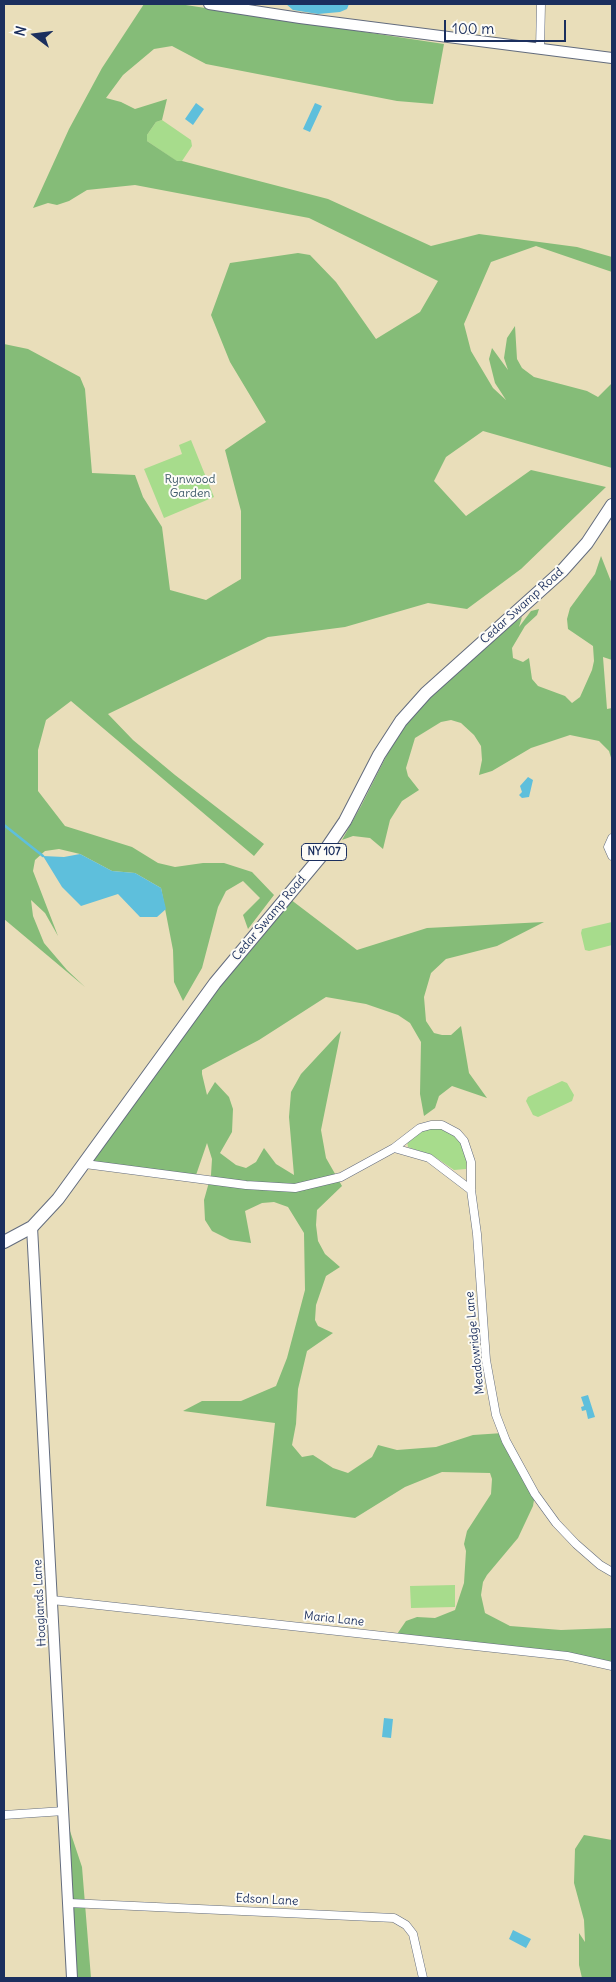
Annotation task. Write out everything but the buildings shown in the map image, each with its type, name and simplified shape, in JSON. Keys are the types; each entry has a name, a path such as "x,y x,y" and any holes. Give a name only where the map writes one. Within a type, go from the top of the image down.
{"main road":[{"name":"Cedar Swamp Road","path":"4,1242 32,1227 58,1199 215,983 322,854 345,821 379,755 401,721 426,694 562,572 587,543 612,505"}],"street":[{"path":"209,4 300,18 612,58"},
{"path":"540,49 541,4"},
{"path":"612,838 608,847 612,856"},
{"name":"Meadowridge Lane","path":"85,1164 246,1185 295,1188 341,1177 394,1148 420,1128 431,1125 442,1126 452,1130 464,1141 468,1150 477,1234 488,1380 503,1433 535,1494 556,1523 600,1565 612,1572"},
{"path":"394,1148 429,1158 471,1190"},
{"name":"Hoaglands Lane","path":"32,1227 72,1978"},
{"name":"Maria Lane","path":"52,1600 567,1656 612,1666"},
{"path":"4,1815 64,1811"},
{"name":"Edson Lane","path":"68,1903 394,1918 406,1925 413,1934 423,1978"}],"green space":[{"path":"144,4 179,4 444,44 433,104 397,101 206,64 172,46 154,49 123,75 106,98 121,102 135,109 167,99 162,120 156,122 147,135 147,141 177,161 328,199 431,246 479,234 577,247 612,257 612,272 536,246 491,262 464,324 471,351 493,388 506,400 495,383 489,359 492,348 508,370 504,358 507,338 515,326 517,359 522,368 534,377 587,391 598,397 612,383 612,468 483,431 446,457 434,481 466,516 531,470 606,487 521,569 467,609 428,603 345,627 268,637 108,714 133,740 175,775 264,844 254,856 71,701 46,720 38,750 38,791 65,826 132,847 158,863 175,867 203,863 224,863 252,872 274,895 248,929 243,915 260,898 243,881 226,891 218,907 202,968 183,1001 174,982 173,950 161,888 135,873 112,871 80,854 59,849 45,851 35,860 33,871 58,936 45,913 31,900 33,916 44,943 67,970 85,987 4,919 4,344 28,349 80,377 85,389 92,473 135,475 143,497 162,527 170,590 206,600 241,579 241,511 225,450 266,422 230,362 211,315 230,263 298,253 310,255 336,282 376,339 420,312 438,281 309,218 135,185 87,190 69,201 57,205 48,203 33,208 69,129 102,68"},
{"path":"162,120 191,140 192,146 182,161 178,162 147,141 147,135 156,122"},
{"name":"Rynwood Garden","path":"191,440 214,497 164,518 144,469 182,454 179,445"},
{"path":"601,556 612,584 612,660 603,657 607,709 612,708 612,761 609,751 599,741 570,735 531,748 492,771 479,775 482,760 481,746 474,735 461,723 451,720 441,722 415,738 406,768 408,776 419,790 402,801 390,820 383,849 370,838 353,836 342,840 399,731 425,700 499,633 522,617 519,627 531,611 539,609 537,615 525,626 512,648 513,658 523,662 529,658 532,679 538,686 565,696 572,703 580,697 592,670 594,661 593,646 568,629 567,619 570,608 595,574"},
{"path":"286,896 357,950 427,928 544,922 497,946 446,959 431,973 424,997 426,1021 434,1033 442,1035 451,1035 461,1026 469,1073 487,1098 452,1086 439,1096 435,1108 424,1116 420,1094 421,1042 410,1023 398,1015 366,1004 326,997 259,1040 202,1070 202,1074 207,1095 215,1082 229,1097 233,1109 232,1132 220,1153 236,1165 246,1168 256,1162 264,1148 276,1164 294,1175 289,1117 291,1092 301,1074 341,1031 321,1130 326,1158 342,1186 317,1210 316,1225 318,1241 325,1254 340,1267 326,1276 316,1305 315,1320 318,1326 333,1333 307,1351 298,1389 296,1424 292,1445 302,1457 313,1455 333,1468 348,1473 372,1457 378,1445 397,1450 436,1447 473,1435 503,1433 535,1494 533,1506 518,1538 483,1582 481,1595 485,1613 510,1626 561,1630 612,1628 612,1665 395,1637 406,1621 417,1617 435,1618 455,1610 464,1583 466,1551 464,1544 467,1531 491,1494 492,1479 490,1473 442,1472 405,1487 355,1518 266,1506 275,1423 183,1411 202,1401 241,1401 276,1386 287,1358 305,1290 304,1233 288,1207 274,1202 262,1203 245,1211 251,1243 230,1240 212,1231 205,1220 204,1200 211,1175 212,1159 207,1143 195,1178 85,1164"},
{"path":"612,922 612,945 589,951 585,950 581,933 582,929"},
{"path":"562,1081 567,1083 574,1095 572,1101 538,1117 533,1115 526,1101 528,1097"},
{"path":"433,1127 442,1128 459,1138 467,1157 466,1169 454,1170 435,1157 408,1147 407,1141 413,1134"},
{"path":"455,1585 455,1607 411,1608 410,1586"},
{"path":"64,1813 82,1867 91,1978 73,1978"},
{"path":"584,1835 612,1840 612,1978 582,1978 579,1965 579,1933 585,1942 584,1920 574,1883 575,1849"}],"water":[{"path":"286,4 349,4 347,9 340,12 318,14 293,10"},
{"path":"196,103 204,109 193,125 185,119"},
{"path":"315,103 322,106 310,132 303,129"},
{"path":"528,777 533,780 529,797 522,798 519,795 522,792 520,786"},
{"path":"80,854 112,871 135,873 161,888 166,909 157,917 140,917 118,894 81,906 62,887 43,856 64,857"},
{"path":"588,1395 595,1417 588,1419 586,1410 582,1411 581,1407 584,1406 581,1397"},
{"path":"384,1718 393,1719 391,1738 382,1737"},
{"path":"513,1930 531,1939 526,1948 509,1939"}],"waterway":[{"path":"4,825 43,856"}]}
